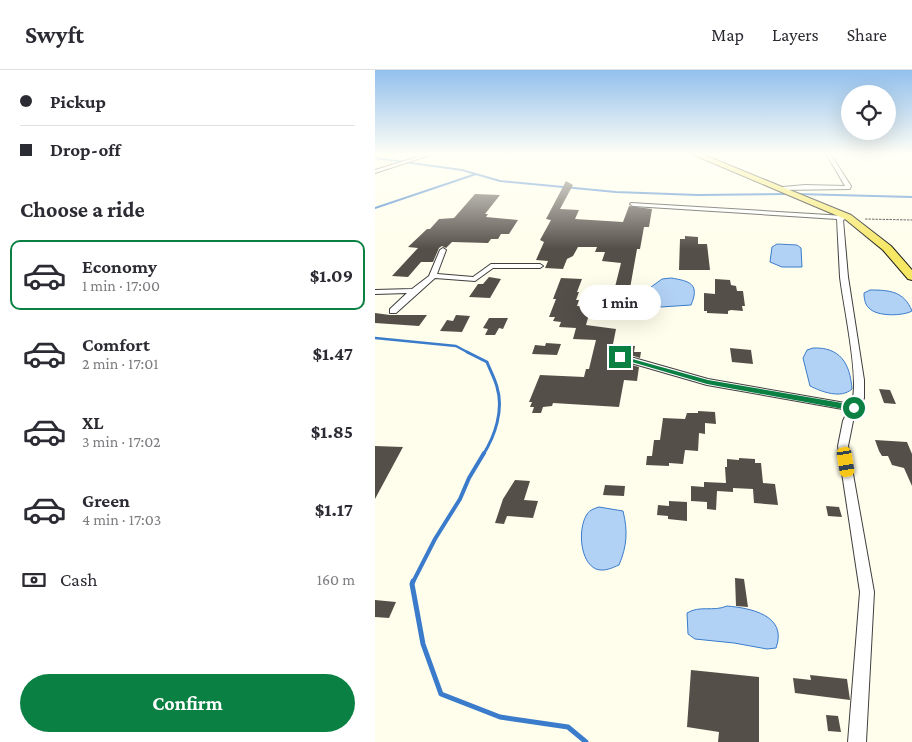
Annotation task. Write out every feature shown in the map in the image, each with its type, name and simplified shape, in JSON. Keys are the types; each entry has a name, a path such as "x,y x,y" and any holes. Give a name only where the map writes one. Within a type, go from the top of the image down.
{"main road":[{"path":"775,186 846,218 887,248 912,277"}],"street":[{"path":"786,191 805,187 848,188 848,186"},
{"path":"633,204 846,218 844,277 859,380 859,398 847,421 843,446 867,592 857,742"},
{"path":"393,311 414,290 433,276 443,250"},
{"path":"433,276 475,279 491,266 540,266"},
{"path":"375,292 414,290"},
{"path":"620,357 707,382 854,408"}],"path":[{"path":"846,218 912,220"}],"water":[{"path":"777,244 797,245 801,248 802,267 782,267 770,262 772,247"},
{"path":"671,278 688,282 694,288 694,298 691,305 661,307 649,300 651,287 662,279"},
{"path":"870,290 883,290 895,293 905,299 912,311 890,315 873,311 867,305 864,297 864,293"},
{"path":"813,348 830,350 842,358 849,371 852,389 842,394 837,394 810,386 803,358 807,350"},
{"path":"599,507 623,511 626,525 624,551 619,565 602,570 596,569 587,560 581,537 583,522 587,514"},
{"path":"727,606 756,611 772,621 777,628 776,648 767,649 695,639 688,634 687,613 697,609"}],"building":[{"path":"563,186 572,186 560,209 579,210 575,219 623,222 629,206 652,209 649,227 644,227 640,249 637,249 629,294 615,294 614,291 621,263 602,261 605,252 595,252 597,247 578,247 573,256 567,259 563,269 545,268 548,261 536,260 544,242 540,240 551,220 546,219"},
{"path":"475,194 500,195 485,214 488,214 486,217 518,220 509,234 501,234 498,239 491,239 488,243 452,242 446,248 442,246 439,248 433,262 421,262 408,277 392,276 418,248 408,247 439,219 454,218"},
{"path":"685,236 698,237 698,244 707,244 710,270 679,270 680,239 685,239"},
{"path":"489,277 501,279 490,298 469,297 478,284 483,284"},
{"path":"561,278 582,279 576,300 579,300 577,306 591,307 586,325 616,329 613,344 635,346 634,352 641,352 640,358 621,352 614,357 616,361 639,367 637,381 624,380 619,407 553,403 552,406 543,407 541,413 532,413 534,407 530,407 532,402 529,402 540,375 584,377 586,369 589,369 596,340 573,339 576,328 559,327 561,322 553,321 555,317 549,317"},
{"path":"715,279 730,280 731,285 736,286 737,291 743,291 745,306 742,306 743,311 731,310 728,311 728,314 707,313 707,311 704,311 704,293 715,294"},
{"path":"375,313 427,315 419,326 375,323"},
{"path":"456,315 470,316 462,332 440,331 447,320 453,321"},
{"path":"489,318 508,318 503,329 499,328 495,335 485,335 488,329 483,328"},
{"path":"546,343 561,344 557,355 532,354 535,345 545,346"},
{"path":"730,348 751,350 753,364 732,362"},
{"path":"879,389 890,390 896,404 884,403"},
{"path":"698,411 715,412 716,424 705,423 705,434 699,433 698,451 685,450 683,464 669,463 669,466 646,465 647,456 652,456 654,440 660,440 663,418 685,419 687,413 698,413"},
{"path":"875,440 907,442 912,454 912,486 904,468 892,465 888,456 882,456"},
{"path":"375,446 403,447 375,499"},
{"path":"739,458 755,459 755,463 761,463 763,483 775,484 778,505 754,503 753,489 733,488 733,492 717,491 716,510 707,509 707,502 691,501 691,486 704,487 704,482 726,483 725,467 727,467 727,459 739,460"},
{"path":"515,480 530,481 524,500 538,501 533,518 507,516 504,524 495,523 503,499"},
{"path":"605,485 625,486 624,496 603,495"},
{"path":"669,501 687,502 687,521 668,519 668,516 657,515 658,505 669,506"},
{"path":"826,506 839,507 842,517 828,516"},
{"path":"735,578 744,579 748,607 736,606"},
{"path":"375,600 396,602 389,618 375,617"},
{"path":"691,670 759,677 759,742 718,742 719,732 687,727"},
{"path":"810,675 847,679 850,700 795,693 793,678 811,680"},
{"path":"826,715 838,716 841,732 828,731"}],"waterway":[{"path":"375,208 439,186"},
{"path":"557,186 616,192 698,195 789,194"},
{"path":"798,194 912,197"},
{"path":"375,338 456,346 469,353"},
{"path":"469,353 487,362 499,396 499,414 495,431 483,455"},
{"path":"413,582 484,453"},
{"path":"413,581 423,644 441,694 500,717 568,727 586,742"}],"route":[{"path":"620,357 707,382 854,408"}]}
